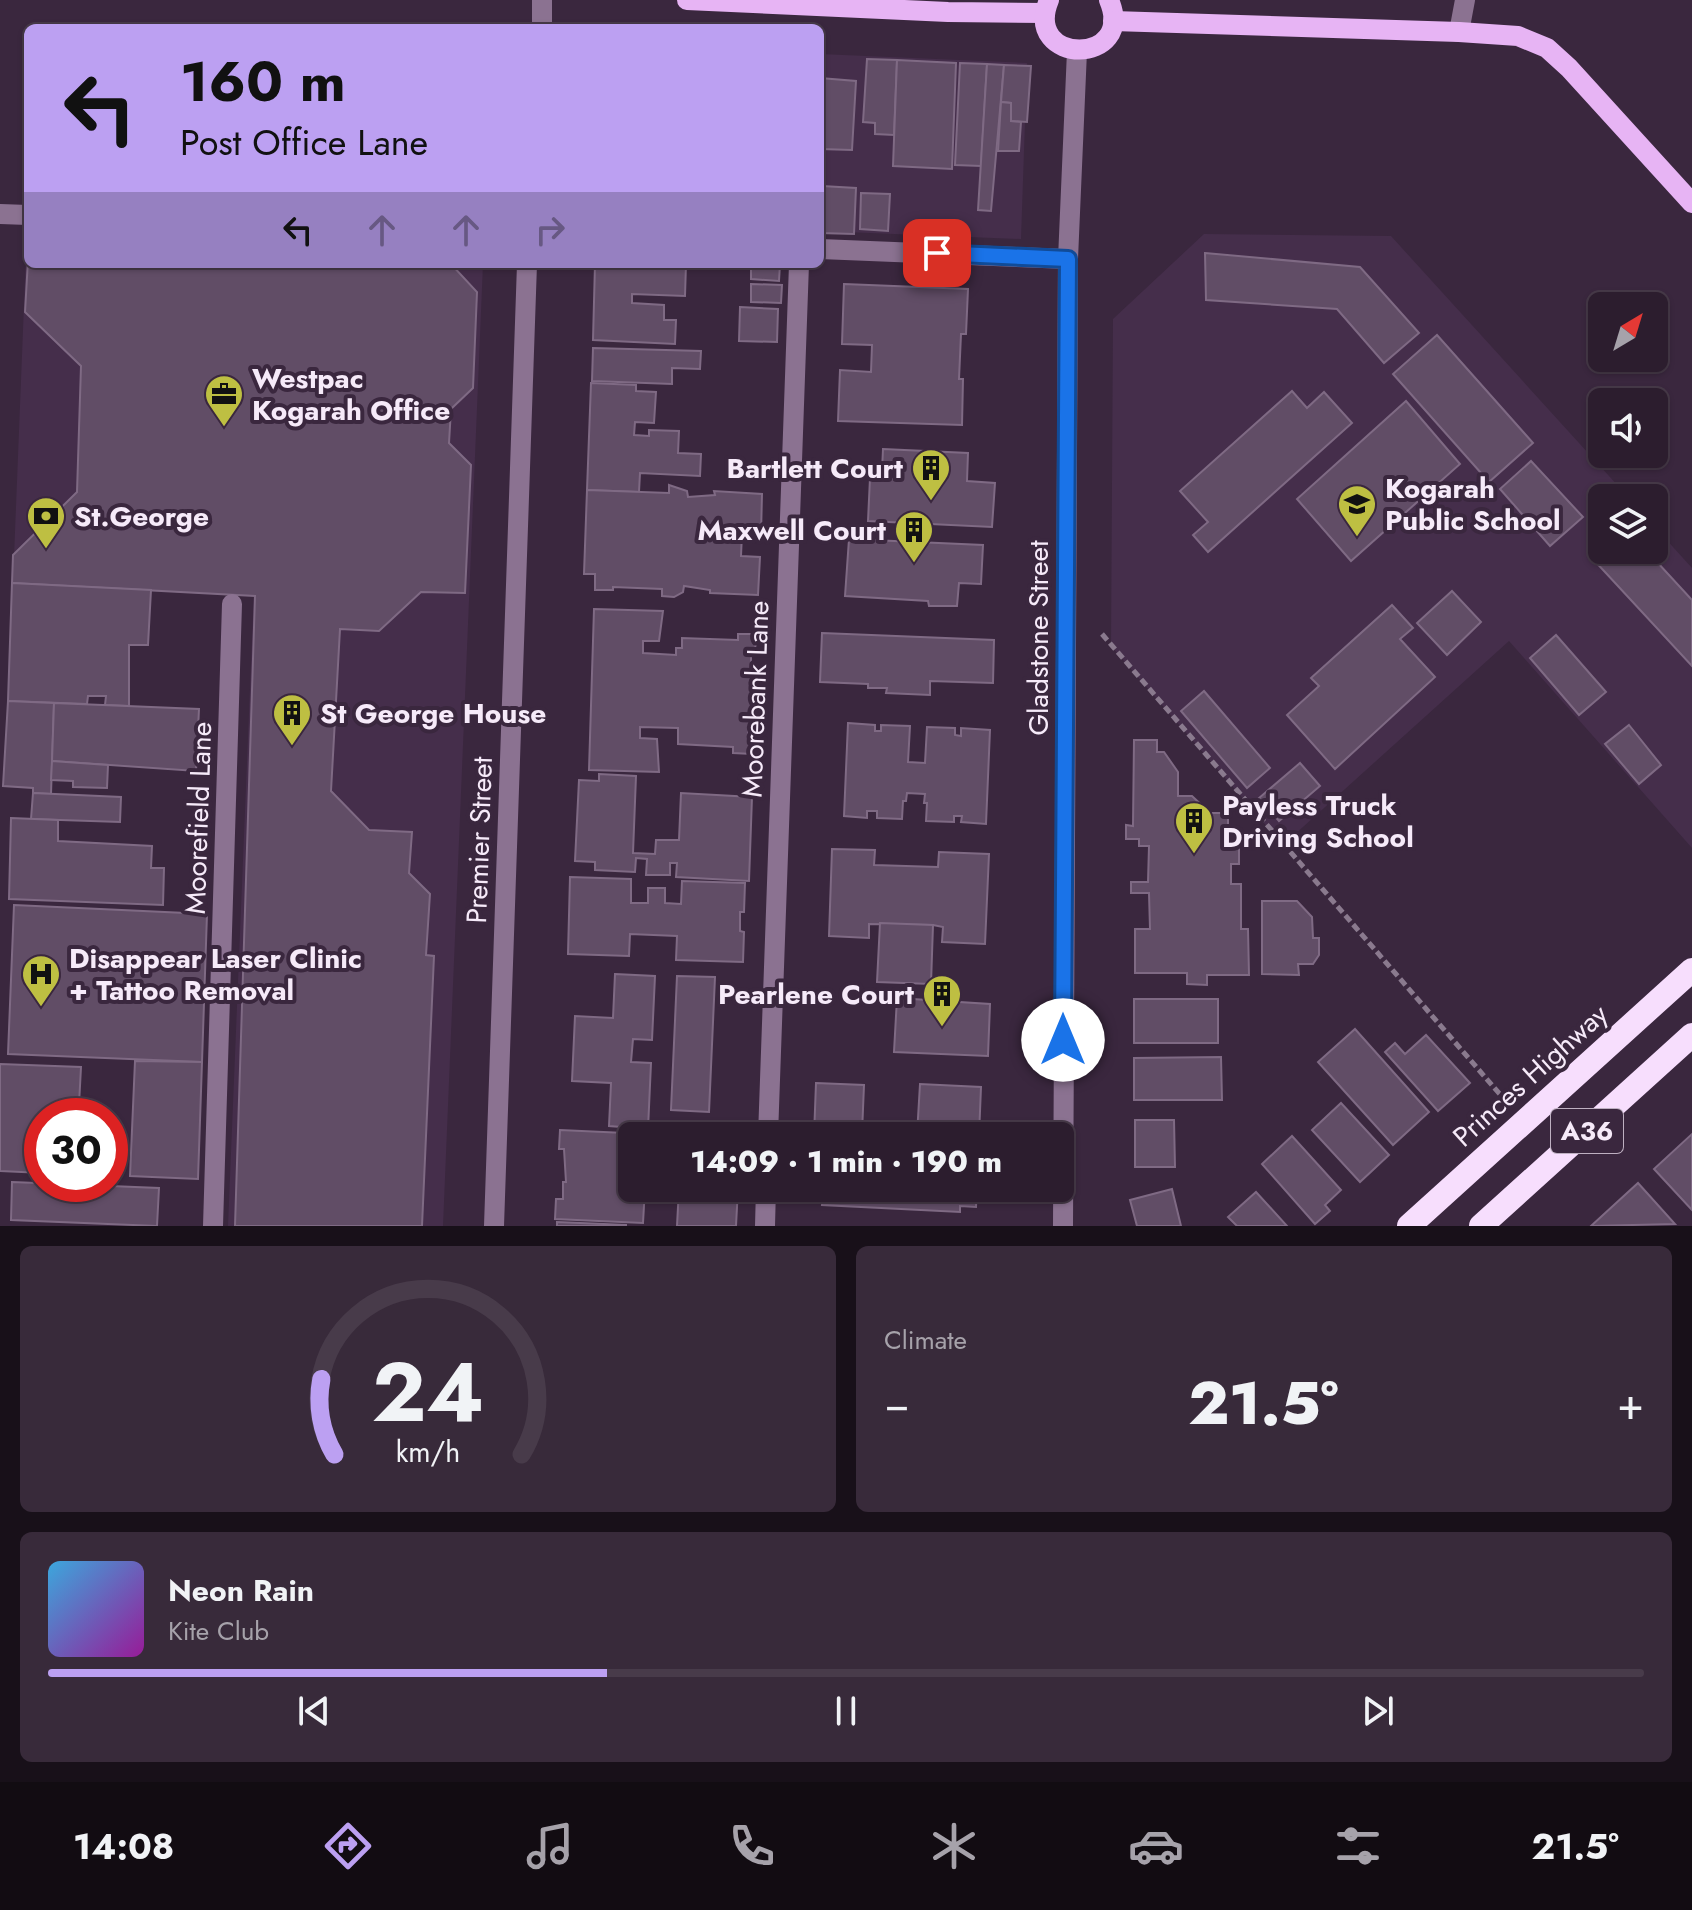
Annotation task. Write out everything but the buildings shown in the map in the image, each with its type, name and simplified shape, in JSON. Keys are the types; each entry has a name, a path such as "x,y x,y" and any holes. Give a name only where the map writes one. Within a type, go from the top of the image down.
{"highway":[{"name":"Princes Highway","path":"1409,1226 1692,970"},
{"name":"A36","path":"1481,1226 1692,1035"}],"main road":[{"path":"687,0 948,12 1047,6 1050,34 1066,48 1077,51 1097,46 1105,40 1113,21 1109,0"},
{"path":"1113,21 1518,36 1547,48 1569,68 1692,203"}],"street":[{"path":"542,0 542,24"},
{"path":"1459,32 1465,0"},
{"name":"Gladstone Street","path":"1063,1226 1068,259 1077,51"},
{"path":"0,214 24,215"},
{"path":"824,249 1068,259"},
{"name":"Premier Street","path":"494,1226 527,268"},
{"name":"Moorebank Lane","path":"768,1122 799,268"},
{"name":"Moorefield Lane","path":"213,1226 232,604"},
{"path":"765,1226 766,1202"}],"path":[{"path":"1102,634 1504,1099"}],"shaded area":[{"path":"824,54 1027,63 1021,239 824,231"},
{"name":"Kogarah Public School","path":"1204,234 1391,236 1588,453 1588,468 1602,468 1616,484 1588,484 1588,564 1668,564 1668,541 1692,568 1692,848 1509,641 1283,845 1111,646 1113,319"},
{"name":"St George House","path":"25,268 483,268 443,1226 228,1226 254,591 13,582"}],"place":[{"name":"Westpac Kogarah Office","path":"224,428"},
{"name":"Bartlett Court","path":"931,502"},
{"name":"Kogarah Public School","path":"1357,538"},
{"name":"St.George","path":"46,550"},
{"name":"Maxwell Court","path":"914,564"},
{"name":"St George House","path":"292,747"},
{"name":"Payless Truck Driving School","path":"1194,855"},
{"name":"Disappear Laser Clinic + Tattoo Removal","path":"41,1008"},
{"name":"Pearlene Court","path":"942,1028"}],"route":[{"path":"937,253 1068,259 1063,1040"}]}
